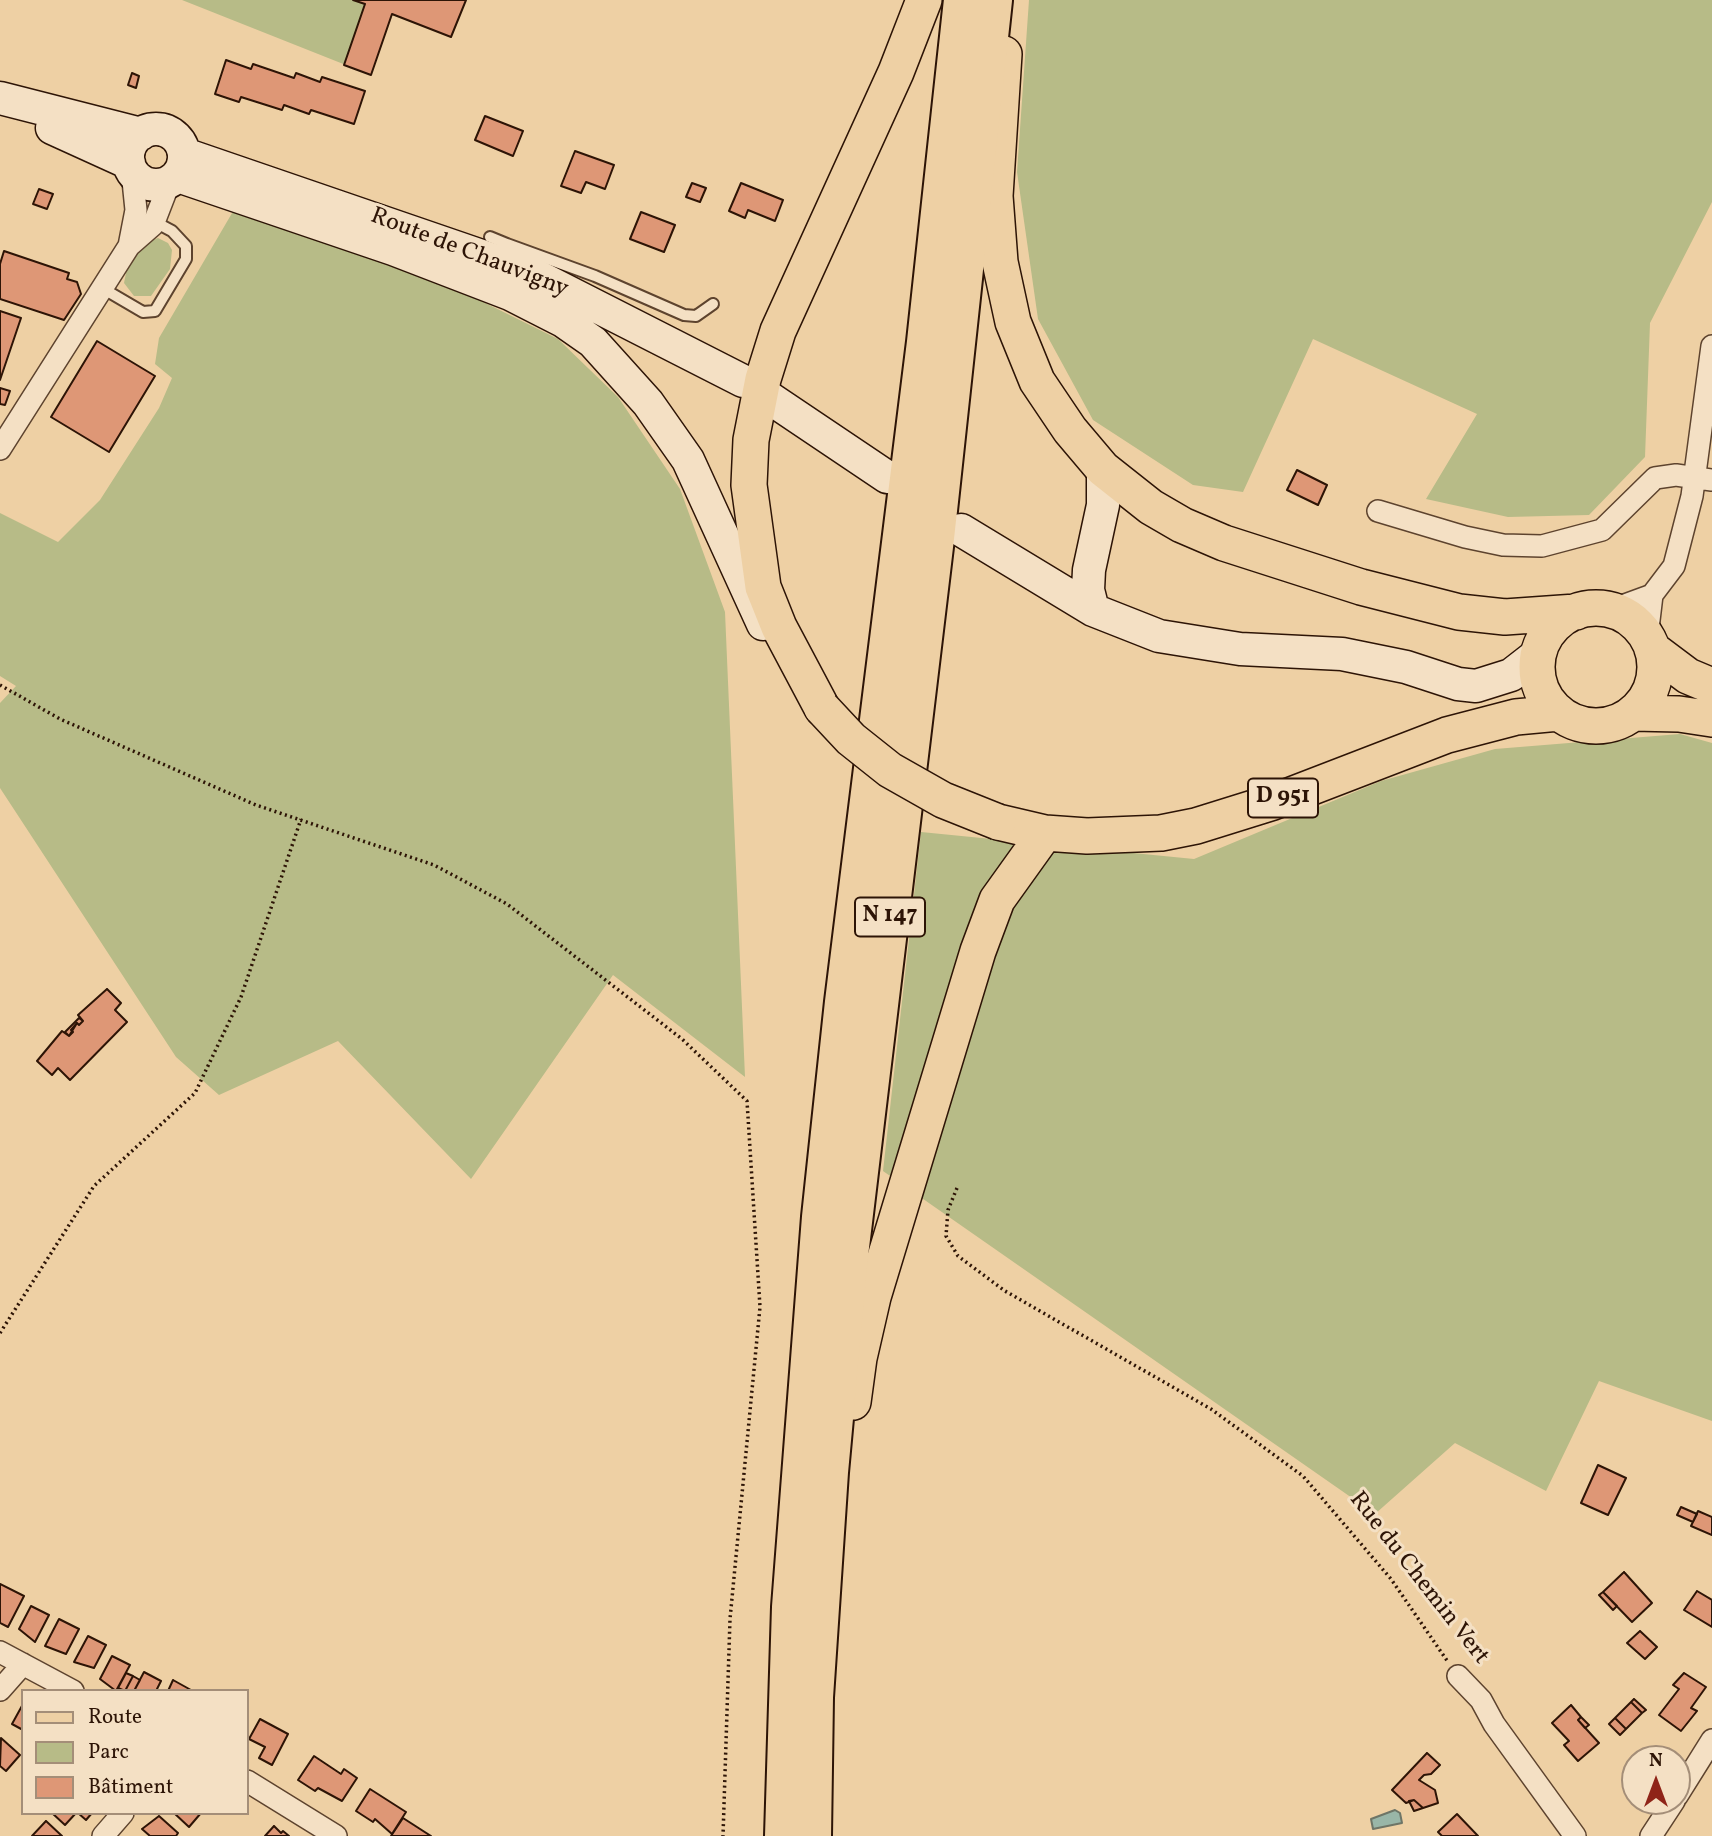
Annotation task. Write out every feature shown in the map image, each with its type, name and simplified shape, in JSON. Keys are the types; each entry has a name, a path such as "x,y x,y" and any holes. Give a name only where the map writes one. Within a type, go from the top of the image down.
{"highway":[{"name":"N 147","path":"784,1836 791,1606 821,1217 844,1002 929,315 963,0"},
{"name":"N 147","path":"812,1836 814,1697 828,1472 849,1255 939,511 993,0"}],"main road":[{"path":"822,708 779,627 763,587 749,485 751,440 763,379 778,331 891,84 924,0"},
{"path":"1007,0 995,196 1000,262 1013,322 1037,381 1070,430 1103,469 1151,506 1182,525 1224,544 1361,587 1459,612 1482,615 1506,617 1576,612 1593,608 1611,610 1626,616 1649,643 1688,676 1712,686"},
{"path":"0,101 141,134"},
{"path":"0,101 130,167 149,184 177,170 177,139 167,131 155,129 141,134 130,147 130,167"},
{"name":"Route de Chauvigny","path":"177,170 496,257 575,293 743,381"},
{"name":"Route de Chauvigny","path":"496,257 552,315 593,342 648,403 688,460 759,617 804,689 822,708"},
{"path":"771,399 887,477"},
{"path":"1093,610 1088,590 1089,570 1103,505 1103,469"},
{"path":"961,530 1093,610 1127,626 1196,644 1342,654 1406,667 1458,684 1476,686 1511,676 1538,654 1552,628 1576,612"},
{"path":"1538,654 1540,686 1559,713 1576,723 1596,726 1615,723 1633,713 1645,700 1653,684 1655,667 1649,643"},
{"name":"D 951","path":"822,708 851,739 890,770 943,800 999,822 1045,833 1122,837 1196,826 1273,802 1447,735 1516,717 1559,713"},
{"path":"1633,713 1679,714 1712,719"},
{"path":"814,1697 859,1358 873,1297 987,925 1008,881 1045,833"}],"street":[{"path":"129,246 136,210 130,167"},
{"path":"0,449 129,246 155,222 177,170"},
{"path":"1649,643 1652,596 1674,566 1703,478 1712,346"},
{"path":"1378,511 1478,540 1503,545 1542,546 1602,530 1655,478 1676,475 1703,478"},
{"path":"1611,610 1652,596"},
{"path":"0,1652 70,1689"},
{"path":"0,1690 23,1664"},
{"name":"Rue du Chemin Vert","path":"1458,1676 1481,1700 1494,1724 1575,1836"},
{"path":"1691,1774 1712,1740"},
{"path":"248,1782 336,1836"},
{"path":"103,1836 121,1815"},
{"path":"1651,1836 1665,1815"}],"lane":[{"path":"102,288 143,312 155,312 186,259 186,246 172,231 155,222"},
{"path":"496,257 595,276 684,315 696,316 713,304"}],"path":[{"path":"0,685 60,719 256,805 434,865 507,904 682,1040 747,1101 760,1307 731,1593 723,1836"},
{"path":"0,1333 94,1186 195,1093 241,997 301,819"},
{"name":"Rue du Chemin Vert","path":"957,1188 948,1210 946,1236 958,1256 1005,1291 1211,1409 1303,1476 1391,1579 1458,1676"}],"green space":[{"path":"182,0 466,0 451,37 392,15 371,75"},
{"path":"1029,0 1712,0 1712,202 1650,323 1645,457 1589,515 1508,517 1426,499 1477,414 1313,339 1243,492 1193,485 1093,420 1038,319 1017,172"},
{"path":"235,208 449,285 558,339 618,397 680,489 725,612 745,1077 613,975 471,1179 338,1041 219,1095 176,1057 0,788 0,703 16,686 0,676 0,513 58,542 100,500 159,408 172,378 155,364 159,338"},
{"path":"158,238 168,243 172,250 170,269 151,296 134,296 124,283 127,268 142,244"},
{"path":"1680,734 1712,743 1712,1421 1599,1381 1546,1491 1455,1443 1375,1514 883,1171 921,832 1194,859 1381,781 1495,749"}],"shaded area":[{"path":"1395,1810 1400,1813 1402,1823 1373,1829 1371,1819"}],"building":[{"path":"353,0 466,0 451,37 392,14 371,75 344,65 365,4"},
{"path":"226,60 251,69 253,64 294,78 296,73 320,82 322,77 365,91 354,124 311,110 309,114 284,105 282,110 241,97 239,102 215,94"},
{"path":"132,73 139,76 136,88 128,85"},
{"path":"485,116 523,131 513,156 475,140"},
{"path":"575,151 614,165 605,189 586,182 581,193 561,186"},
{"path":"692,183 706,188 700,202 686,197"},
{"path":"741,183 783,200 775,221 748,210 745,218 729,211"},
{"path":"39,189 53,194 47,209 33,204"},
{"path":"641,212 675,225 664,252 630,239"},
{"path":"4,251 69,273 67,279 77,282 81,294 64,320 0,299 0,264"},
{"path":"0,311 21,318 0,380"},
{"path":"97,341 155,376 109,452 51,417"},
{"path":"0,388 10,391 5,405 0,404"},
{"path":"1297,470 1327,485 1318,505 1287,490"},
{"path":"107,989 121,1003 115,1010 127,1022 70,1080 58,1068 52,1075 37,1061 62,1031 69,1036 73,1032 71,1030 77,1023 79,1025 83,1021 78,1015"},
{"path":"79,1018 83,1021 79,1025 77,1023 69,1036 65,1032"},
{"path":"1598,1465 1626,1478 1608,1515 1581,1503"},
{"path":"1681,1507 1697,1514 1693,1522 1677,1515"},
{"path":"1698,1511 1712,1517 1712,1535 1691,1526"},
{"path":"1624,1572 1652,1603 1632,1622 1603,1592"},
{"path":"0,1584 24,1596 8,1627 0,1623"},
{"path":"1697,1591 1712,1600 1712,1627 1684,1610"},
{"path":"1603,1592 1617,1606 1613,1610 1599,1595"},
{"path":"31,1606 49,1615 35,1642 19,1629"},
{"path":"59,1619 79,1629 66,1654 45,1646"},
{"path":"1640,1631 1657,1647 1645,1659 1627,1643"},
{"path":"88,1636 106,1645 94,1668 74,1662"},
{"path":"112,1656 130,1665 117,1689 100,1679"},
{"path":"144,1672 161,1681 157,1689 135,1689"},
{"path":"126,1673 133,1676 126,1689 118,1688"},
{"path":"1684,1673 1706,1687 1691,1708 1697,1711 1681,1731 1659,1715 1679,1689 1673,1685"},
{"path":"133,1676 140,1680 135,1689 126,1689"},
{"path":"173,1680 189,1689 169,1689"},
{"path":"1634,1699 1646,1710 1642,1713 1631,1702"},
{"path":"1631,1702 1642,1713 1626,1729 1615,1718"},
{"path":"1571,1705 1581,1717 1578,1720 1599,1743 1578,1761 1564,1745 1569,1741 1552,1723"},
{"path":"21,1708 21,1729 12,1724"},
{"path":"1581,1717 1589,1725 1585,1728 1578,1720"},
{"path":"1615,1718 1626,1729 1620,1735 1609,1724"},
{"path":"260,1719 288,1734 272,1765 259,1758 265,1747 249,1739"},
{"path":"1,1738 20,1755 6,1771 0,1766"},
{"path":"1427,1753 1440,1765 1419,1780 1435,1790 1438,1803 1423,1808 1414,1800 1406,1803 1392,1790"},
{"path":"314,1756 341,1774 344,1769 357,1778 342,1801 318,1788 315,1791 298,1780"},
{"path":"370,1789 406,1812 392,1834 375,1819 373,1822 356,1811"},
{"path":"1414,1800 1423,1808 1414,1811 1409,1801"},
{"path":"1457,1814 1478,1836 1442,1836 1438,1832"},
{"path":"54,1815 74,1815 65,1825"},
{"path":"176,1815 199,1815 189,1827"},
{"path":"159,1816 178,1833 176,1836 150,1836 142,1829"},
{"path":"403,1818 431,1836 391,1836"},
{"path":"46,1821 62,1836 32,1836"},
{"path":"274,1826 281,1833 283,1831 289,1836 265,1836"}]}
